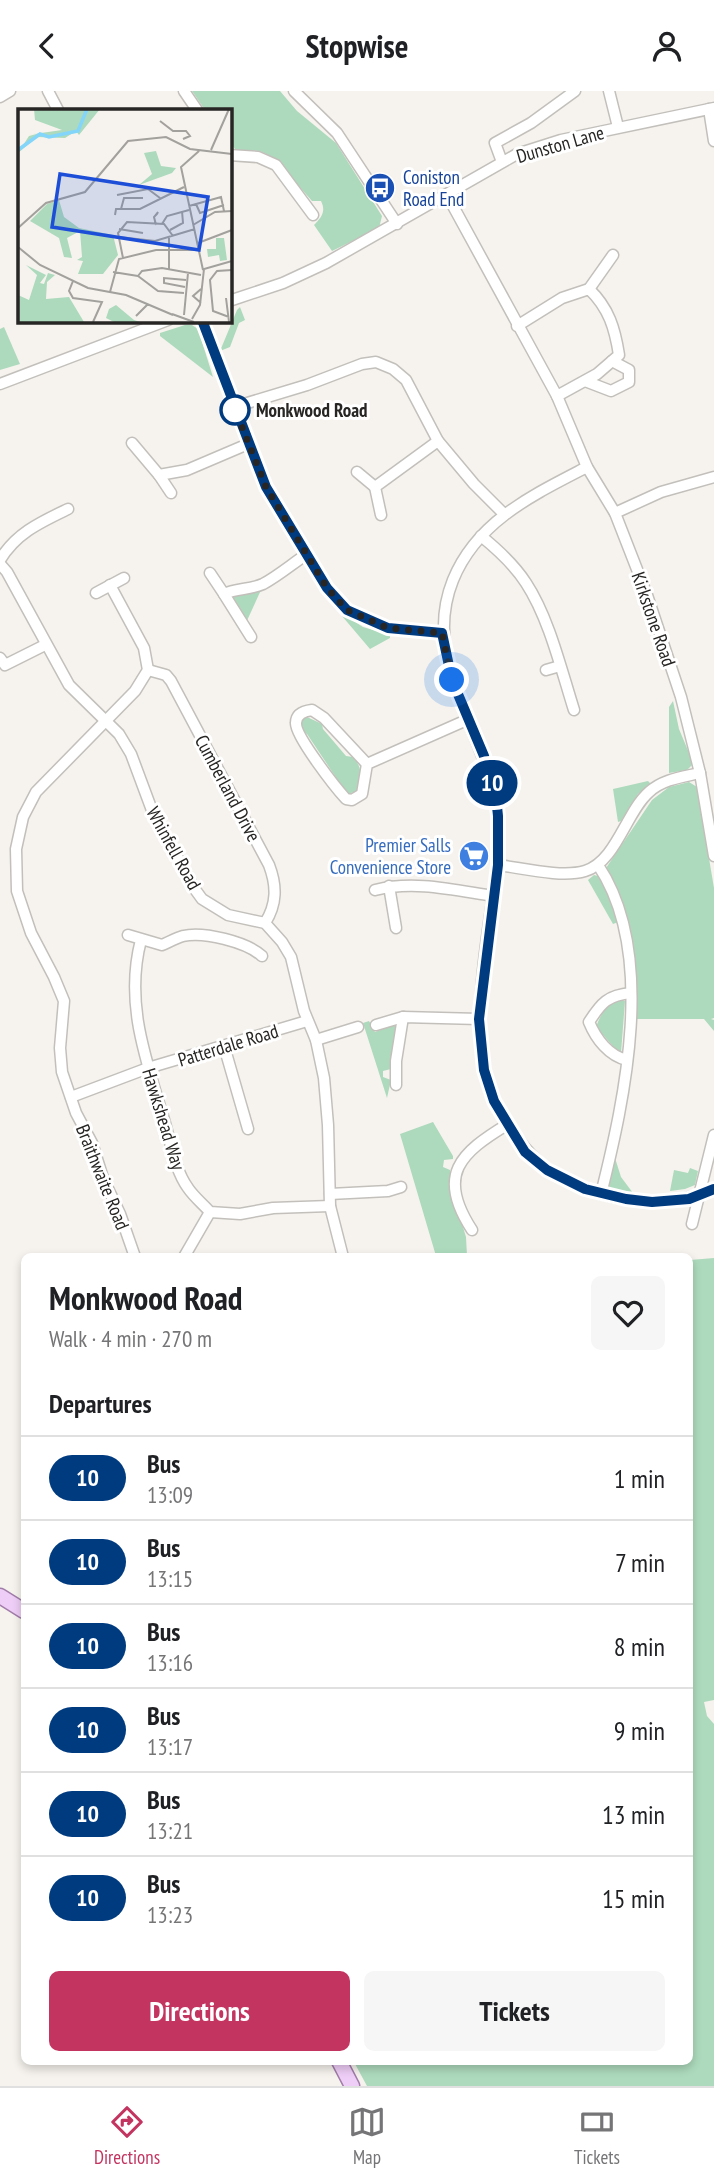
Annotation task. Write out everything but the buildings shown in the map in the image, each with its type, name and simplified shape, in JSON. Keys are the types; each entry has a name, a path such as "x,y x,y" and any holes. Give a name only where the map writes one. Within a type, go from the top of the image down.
{"main road":[{"path":"0,1596 21,1609"},
{"path":"341,2065 352,2086"}],"street":[{"path":"0,97 10,91"},
{"path":"48,91 57,109"},
{"path":"184,91 196,109"},
{"path":"294,91 337,133 397,224"},
{"path":"502,162 495,143 531,123 575,91"},
{"path":"609,91 618,127"},
{"path":"712,108 714,141"},
{"name":"Dunston Lane","path":"231,300 326,263 517,154 561,140 712,108"},
{"path":"231,155 258,157 276,165 313,215"},
{"name":"Kirkstone Road","path":"447,195 557,396 587,467 615,513 647,594 681,695 700,773 714,856"},
{"path":"517,326 562,298 589,289 613,255"},
{"path":"557,396 585,381 619,355 616,335 602,302 589,289"},
{"path":"203,322 266,487 327,588 347,610 388,628 442,633"},
{"path":"0,384 151,323"},
{"path":"585,381 611,391 629,382 629,370 612,361"},
{"path":"234,407 362,364 376,362 393,369 406,380 439,441 474,484 505,514"},
{"path":"375,487 439,441"},
{"path":"132,443 171,493"},
{"path":"159,475 187,470 248,444"},
{"path":"587,467 505,514 481,535 465,555 452,582 442,633 452,680 484,756 496,797 500,836 479,1019 484,1070 494,1101 525,1152 547,1170 569,1182 601,1193 652,1202 689,1199 714,1189"},
{"path":"357,473 375,487 381,515"},
{"path":"615,513 661,492 714,477"},
{"path":"48,503 54,516"},
{"path":"0,562 15,539 68,509"},
{"path":"481,535 526,582 540,609 574,710"},
{"path":"224,594 264,583 307,554"},
{"name":"Whinfell Road","path":"0,562 69,685 119,734 131,754 153,813 186,876 202,899 228,915 265,923"},
{"path":"210,573 251,638"},
{"path":"96,593 124,578"},
{"path":"110,586 144,648 148,670"},
{"path":"0,658 5,665 45,645"},
{"path":"546,670 560,666"},
{"name":"Braithwaite Road","path":"134,1253 62,1072 60,1048 64,1001 31,933 17,891 16,849 23,817 36,792 135,691 148,670"},
{"name":"Cumberland Drive","path":"148,670 166,675 171,681 269,865 274,878 274,902 272,912 265,923"},
{"path":"312,710 324,718 368,764 362,794 352,800 346,799 321,769 297,730 296,721 299,716 304,711 312,710"},
{"path":"368,764 469,719"},
{"path":"498,865 570,873 598,866 648,792 663,782 700,773"},
{"path":"598,866 611,884 627,931 631,993 621,1103 601,1193"},
{"path":"375,890 389,886 430,886 493,896"},
{"path":"389,886 396,928"},
{"path":"265,923 291,957 307,1021 316,1040 324,1078 330,1200 342,1253"},
{"path":"128,935 162,945 183,936 215,938 241,943 262,956"},
{"name":"Hawkshead Way","path":"141,940 136,960 135,1007 140,1041 181,1175 188,1188 210,1212"},
{"path":"627,1060 619,1058 606,1048 594,1034 589,1022 598,1009 614,995 631,993"},
{"path":"376,1025 403,1017 479,1019"},
{"path":"396,1085 396,1061 403,1017"},
{"name":"Patterdale Road","path":"71,1097 148,1068 307,1021"},
{"path":"316,1040 358,1027"},
{"path":"224,1047 248,1129"},
{"path":"472,1230 458,1199 454,1176 461,1159 485,1138 508,1124"},
{"path":"692,1224 714,1135"},
{"path":"186,1253 210,1212 240,1214 401,1187"}],"green space":[{"path":"192,91 280,91 297,111 336,143 382,216 379,228 332,251 314,225 322,214 321,201 312,201 274,158 260,151 236,150 231,144 231,109 204,109"},
{"path":"240,307 245,320 239,323 230,347 220,351 237,310"},
{"path":"185,325 198,329 213,377 160,336 160,333"},
{"path":"4,327 20,364 0,370 0,329"},
{"path":"261,590 245,625 232,597 236,593"},
{"path":"343,614 363,627 390,635 390,638 370,649"},
{"path":"673,701 679,729 692,765 687,770 669,773 669,707"},
{"path":"307,717 322,724 323,729 346,756 353,757 356,761 361,772 360,790 348,794 336,784 337,779 307,734 302,731 301,720"},
{"path":"648,781 651,784 638,794 618,822 613,789"},
{"path":"689,782 697,787 714,888 714,1018 711,1019 714,1020 714,1031 704,1019 635,1019 630,927 606,868 652,800 669,787"},
{"path":"594,875 598,876 608,892 618,922 613,924 588,880"},
{"path":"620,999 625,1001 619,1053 596,1027 605,1010"},
{"path":"369,1021 375,1032 394,1025 398,1028 391,1069 383,1071 383,1077 391,1080 387,1098 363,1023"},
{"path":"433,1122 453,1156 453,1159 444,1160 443,1167 450,1170 450,1185 466,1237 467,1253 435,1253 400,1134"},
{"path":"615,1158 621,1177 633,1193 608,1188"},
{"path":"690,1168 698,1171 695,1185 670,1191 674,1170 688,1173"},
{"path":"714,1258 714,1700 704,1702 707,1716 714,1724 714,2086 367,2086 356,2065 693,2065 693,1260"}],"bus line":[{"name":"10","path":"203,322 266,487 327,588 347,610 388,628 442,633 446,663 484,756 496,797 500,837 498,865 479,1019 484,1070 494,1101 525,1152 547,1170 585,1189 652,1202 689,1199 714,1189"}],"place":[{"name":"Coniston Road End","path":"380,188"},
{"name":"Monkwood Road","path":"235,410"},
{"name":"Premier Salls Convenience Store","path":"474,856"}],"route":[{"path":"235,410 234,407 266,487 327,588 347,610 388,628 442,633 446,663 452,680"}]}
